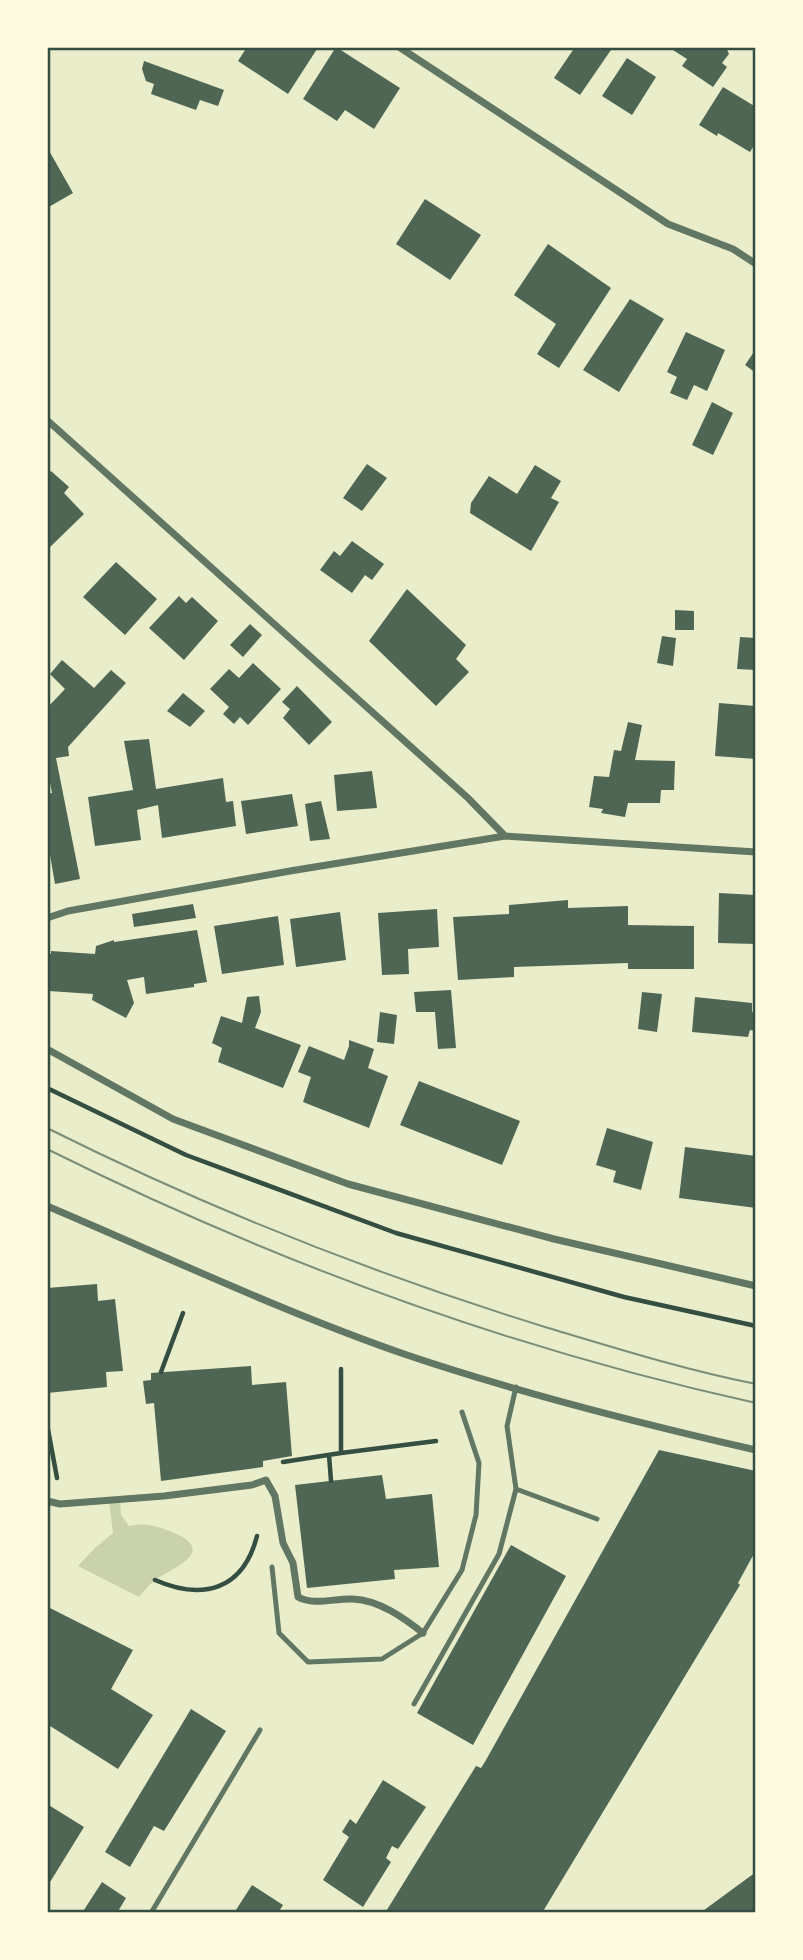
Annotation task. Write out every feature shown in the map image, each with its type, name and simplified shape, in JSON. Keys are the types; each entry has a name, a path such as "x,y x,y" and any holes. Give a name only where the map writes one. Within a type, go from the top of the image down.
{"street":[{"path":"399,47 668,224 733,249 756,264"},
{"path":"47,419 468,798 505,836"},
{"path":"47,918 68,911 201,887 505,836 756,852"},
{"path":"47,1049 173,1119 348,1184 554,1239 756,1286"},
{"path":"47,1206 344,1332 406,1354 676,1432 756,1451"},
{"path":"47,1501 60,1504 164,1496 252,1485 266,1480 275,1496 283,1543 293,1563 298,1597 306,1601 356,1599 402,1616 424,1633"}],"lane":[{"path":"414,1704 499,1554 516,1489 508,1426 516,1387"},
{"path":"272,1567 279,1633 308,1662 382,1659 424,1633 462,1570 476,1515 480,1464 462,1412"},
{"path":"516,1489 597,1519"},
{"path":"151,1913 260,1730"}],"path":[{"path":"161,1372 183,1313"},
{"path":"341,1369 341,1453"},
{"path":"47,1424 60,1504"},
{"path":"271,1464 436,1441"},
{"path":"329,1455 331,1481"},
{"path":"155,1580 175,1589 205,1589 232,1582 245,1567 258,1533"}],"green space":[{"path":"120,1499 121,1515 129,1526 161,1528 186,1539 192,1546 192,1553 187,1559 154,1581 139,1597 78,1566 113,1533 109,1500"}],"building":[{"path":"247,47 317,49 288,94 238,61"},
{"path":"336,47 400,88 374,129 345,110 337,121 303,99"},
{"path":"575,47 613,47 580,95 554,78"},
{"path":"675,47 726,47 729,54 722,63 727,67 713,87 682,66 687,59 673,50"},
{"path":"627,58 656,77 632,115 602,96"},
{"path":"144,61 224,90 218,106 200,100 196,110 151,94 154,84 146,81 142,69"},
{"path":"723,87 756,107 756,142 750,152 699,125"},
{"path":"47,147 73,193 47,208"},
{"path":"425,199 481,235 450,280 396,244"},
{"path":"548,244 611,288 559,368 537,354 556,324 514,295"},
{"path":"630,299 664,319 619,392 583,370"},
{"path":"686,332 725,350 707,391 694,385 687,400 670,393 677,377 667,372"},
{"path":"756,349 756,373 745,365"},
{"path":"712,402 733,413 713,455 692,445"},
{"path":"367,464 387,478 362,511 343,498"},
{"path":"535,465 561,481 551,498 559,502 531,551 470,513 471,503 489,476 517,494"},
{"path":"51,471 69,487 64,493 84,514 47,550 47,475"},
{"path":"352,541 384,564 372,580 365,575 352,593 320,570 334,551 340,556"},
{"path":"116,562 157,599 125,635 83,597"},
{"path":"407,589 466,645 456,659 469,672 436,706 369,641"},
{"path":"179,596 186,603 192,597 218,621 184,660 149,628"},
{"path":"675,610 694,611 694,630 675,630"},
{"path":"250,624 262,635 243,657 230,645"},
{"path":"662,636 676,638 673,666 657,663"},
{"path":"740,637 756,638 756,670 737,669"},
{"path":"62,660 94,688 111,670 126,683 68,747 69,756 56,758 80,879 55,884 50,855 47,855 47,794 52,793 47,768 47,708 65,689 50,674"},
{"path":"253,663 281,689 248,725 240,717 234,724 223,714 229,707 210,689 229,669 239,678"},
{"path":"297,686 332,722 309,745 283,718 290,709 282,702"},
{"path":"183,693 205,711 190,727 167,711"},
{"path":"719,703 756,706 756,759 715,756"},
{"path":"628,722 642,725 635,760 675,761 674,790 661,790 660,803 628,803 625,817 601,813 603,809 589,807 594,776 609,777 614,750 621,751"},
{"path":"149,739 156,789 223,778 226,802 233,801 236,826 162,838 158,805 137,810 141,840 95,846 88,797 133,790 124,741"},
{"path":"372,771 377,808 337,811 334,775"},
{"path":"292,794 298,826 246,834 241,801"},
{"path":"321,801 330,839 310,841 305,804"},
{"path":"719,893 756,895 756,944 718,943"},
{"path":"568,900 568,908 628,906 628,925 694,926 694,969 628,969 628,963 514,967 514,977 458,980 453,917 509,914 509,905"},
{"path":"193,904 196,918 134,927 132,914"},
{"path":"437,909 439,947 408,949 409,974 382,975 378,913"},
{"path":"340,912 346,960 296,967 290,919"},
{"path":"278,916 284,965 222,974 214,926"},
{"path":"197,930 207,982 194,984 194,987 146,994 144,977 127,980 134,1003 126,1018 92,1000 93,994 49,991 47,954 51,954 51,951 95,954 96,946 114,940"},
{"path":"451,990 456,1048 438,1049 435,1012 416,1012 414,992"},
{"path":"642,992 662,994 657,1032 638,1029"},
{"path":"259,996 261,1012 255,1028 301,1045 283,1088 218,1062 222,1048 212,1043 221,1016 242,1023 247,997"},
{"path":"695,997 752,1003 752,1012 756,1013 756,1031 750,1030 748,1037 692,1032"},
{"path":"380,1012 397,1015 394,1044 377,1042"},
{"path":"349,1040 374,1049 368,1068 388,1076 369,1128 303,1102 311,1077 298,1072 309,1046 344,1060"},
{"path":"419,1081 520,1121 502,1165 400,1125"},
{"path":"607,1128 653,1142 641,1190 613,1182 616,1171 596,1165"},
{"path":"685,1147 756,1156 756,1208 679,1198"},
{"path":"97,1284 98,1301 115,1299 123,1371 106,1372 107,1387 47,1393 47,1288"},
{"path":"251,1366 252,1385 286,1382 292,1456 263,1461 263,1467 161,1481 154,1403 146,1404 143,1381 151,1380 151,1373"},
{"path":"659,1450 756,1471 756,1550 738,1583 740,1585 542,1913 385,1913 476,1766 481,1768 486,1760"},
{"path":"382,1475 386,1499 432,1494 439,1567 394,1570 395,1579 307,1588 295,1485"},
{"path":"511,1545 566,1576 473,1745 417,1713"},
{"path":"50,1608 133,1650 111,1689 153,1715 118,1769 47,1724 47,1614"},
{"path":"191,1709 226,1731 164,1831 154,1826 130,1867 105,1852"},
{"path":"383,1780 426,1807 398,1849 392,1846 386,1858 391,1862 363,1907 323,1880 349,1837 342,1832 350,1819 356,1824"},
{"path":"47,1804 84,1827 47,1887"},
{"path":"756,1872 756,1913 700,1913"},
{"path":"102,1882 126,1898 117,1913 82,1913"},
{"path":"252,1885 283,1905 278,1913 234,1913"}],"tram line":[{"path":"47,1128 168,1185 354,1262 481,1307 624,1351 756,1384"},
{"path":"47,1149 218,1228 394,1298 573,1356 756,1403"}]}
